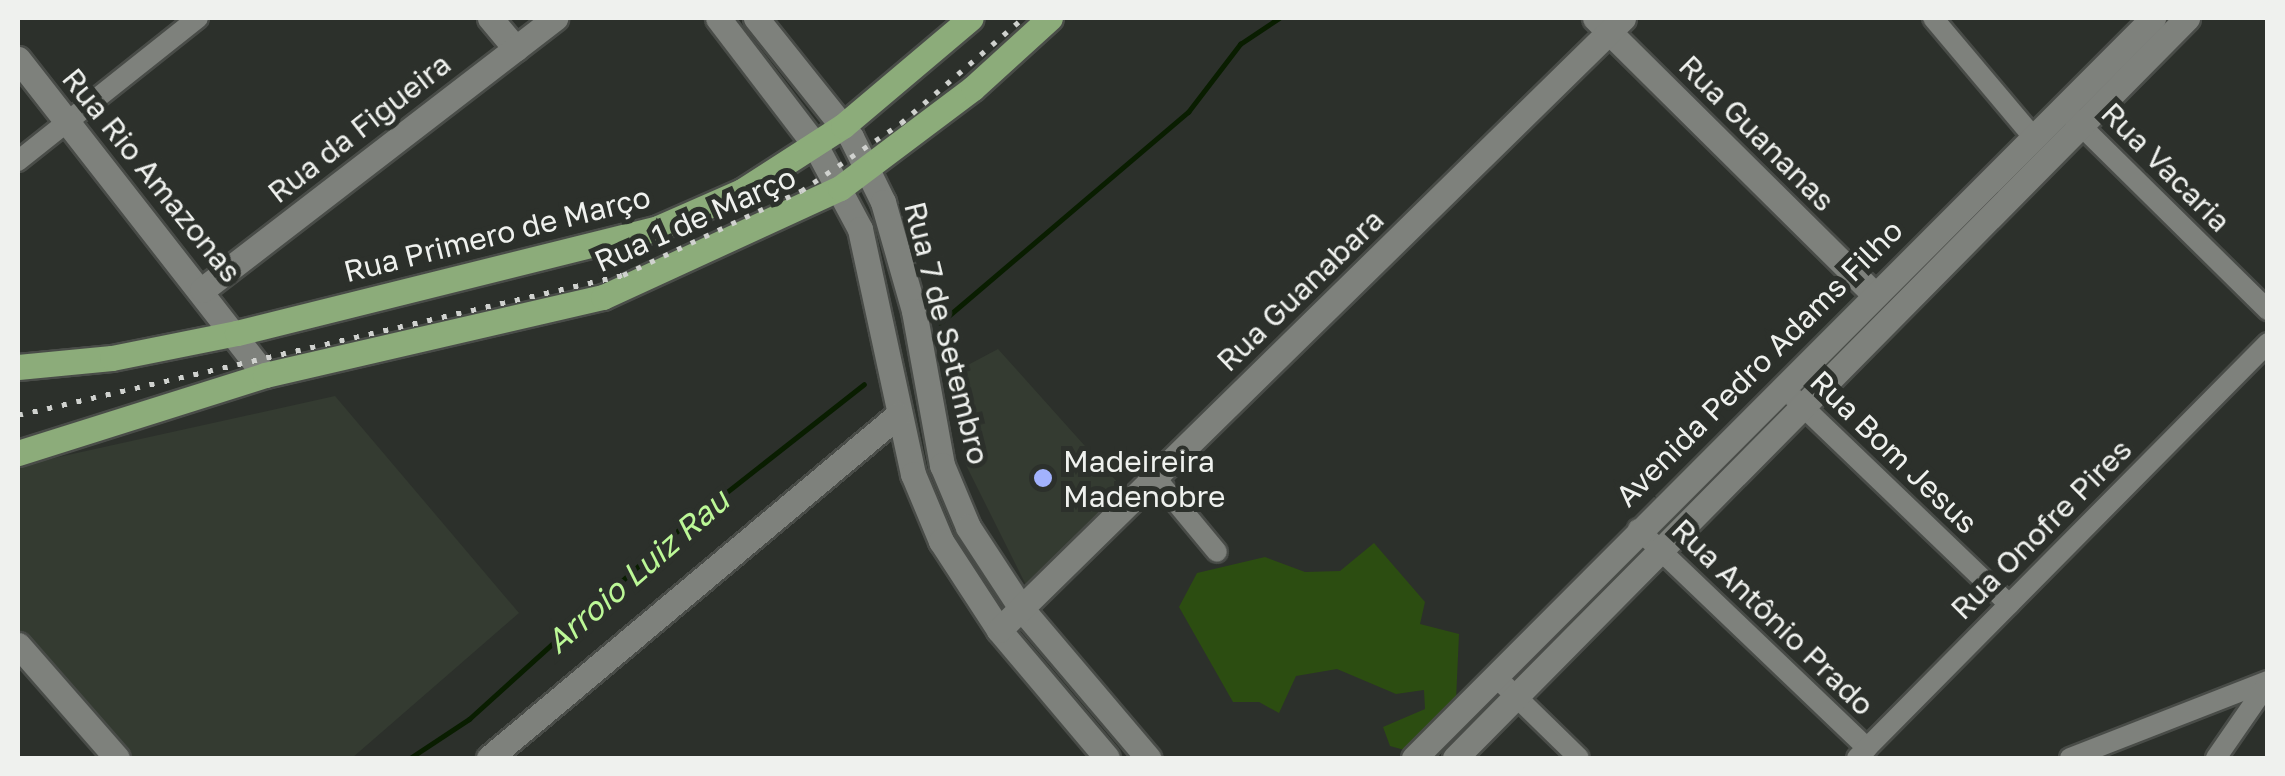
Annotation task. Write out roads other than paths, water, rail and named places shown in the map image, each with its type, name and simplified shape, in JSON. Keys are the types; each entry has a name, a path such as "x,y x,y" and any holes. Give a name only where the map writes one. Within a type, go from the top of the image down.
{"main road":[{"path":"490,18 516,50"},
{"name":"Rua da Figueira","path":"202,290 555,18"},
{"name":"Rua 7 de Setembro","path":"718,18 815,145 840,188 868,257 913,474 941,542 1000,630 1107,758"},
{"name":"Rua 7 de Setembro","path":"756,18 844,126 868,167 900,256 942,465 968,528 1021,608 1148,758"},
{"name":"Rua Primero de Março","path":"18,368 112,358 237,333 658,228 742,192 844,126 971,18"},
{"name":"Rua 1 de Março","path":"264,375 604,297 840,188 973,88 1050,18"},
{"name":"Avenida Pedro Adams Filho","path":"1455,758 1800,405 2072,117 2153,18"},
{"name":"Avenida Pedro Adams Filho","path":"1414,758 1781,385 2034,138 2072,117 2187,18"},
{"name":"Rua Guananas","path":"1609,22 1874,294"},
{"name":"Rua Guanabara","path":"1000,630 1609,22"},
{"name":"Rua Rio Amazonas","path":"18,58 237,333 264,375"},
{"path":"18,453 264,375"},
{"path":"490,758 898,415"},
{"path":"18,645 117,758"}],"street":[{"path":"18,161 198,18"},
{"path":"1934,18 2034,138"},
{"name":"Rua Vacaria","path":"2072,117 2268,310"},
{"name":"Rua Onofre Pires","path":"1862,754 2268,343"},
{"name":"Rua Bom Jesus","path":"1781,385 2009,604"},
{"path":"1155,478 1217,552"},
{"name":"Rua Antônio Prado","path":"1638,529 1862,754"},
{"path":"1494,676 1579,758"},
{"path":"2070,758 2268,682"},
{"path":"2216,758 2268,682"}],"waterway":[{"name":"Arroio Luiz Rau","path":"940,323 1188,112 1240,44 1279,18"},
{"name":"Arroio Luiz Rau","path":"410,758 469,719 676,532 864,384"}],"railway":[{"path":"18,415 623,275 801,191 901,123 1023,18"}],"place":[{"name":"Madeireira Madenobre","path":"1043,478"}]}
